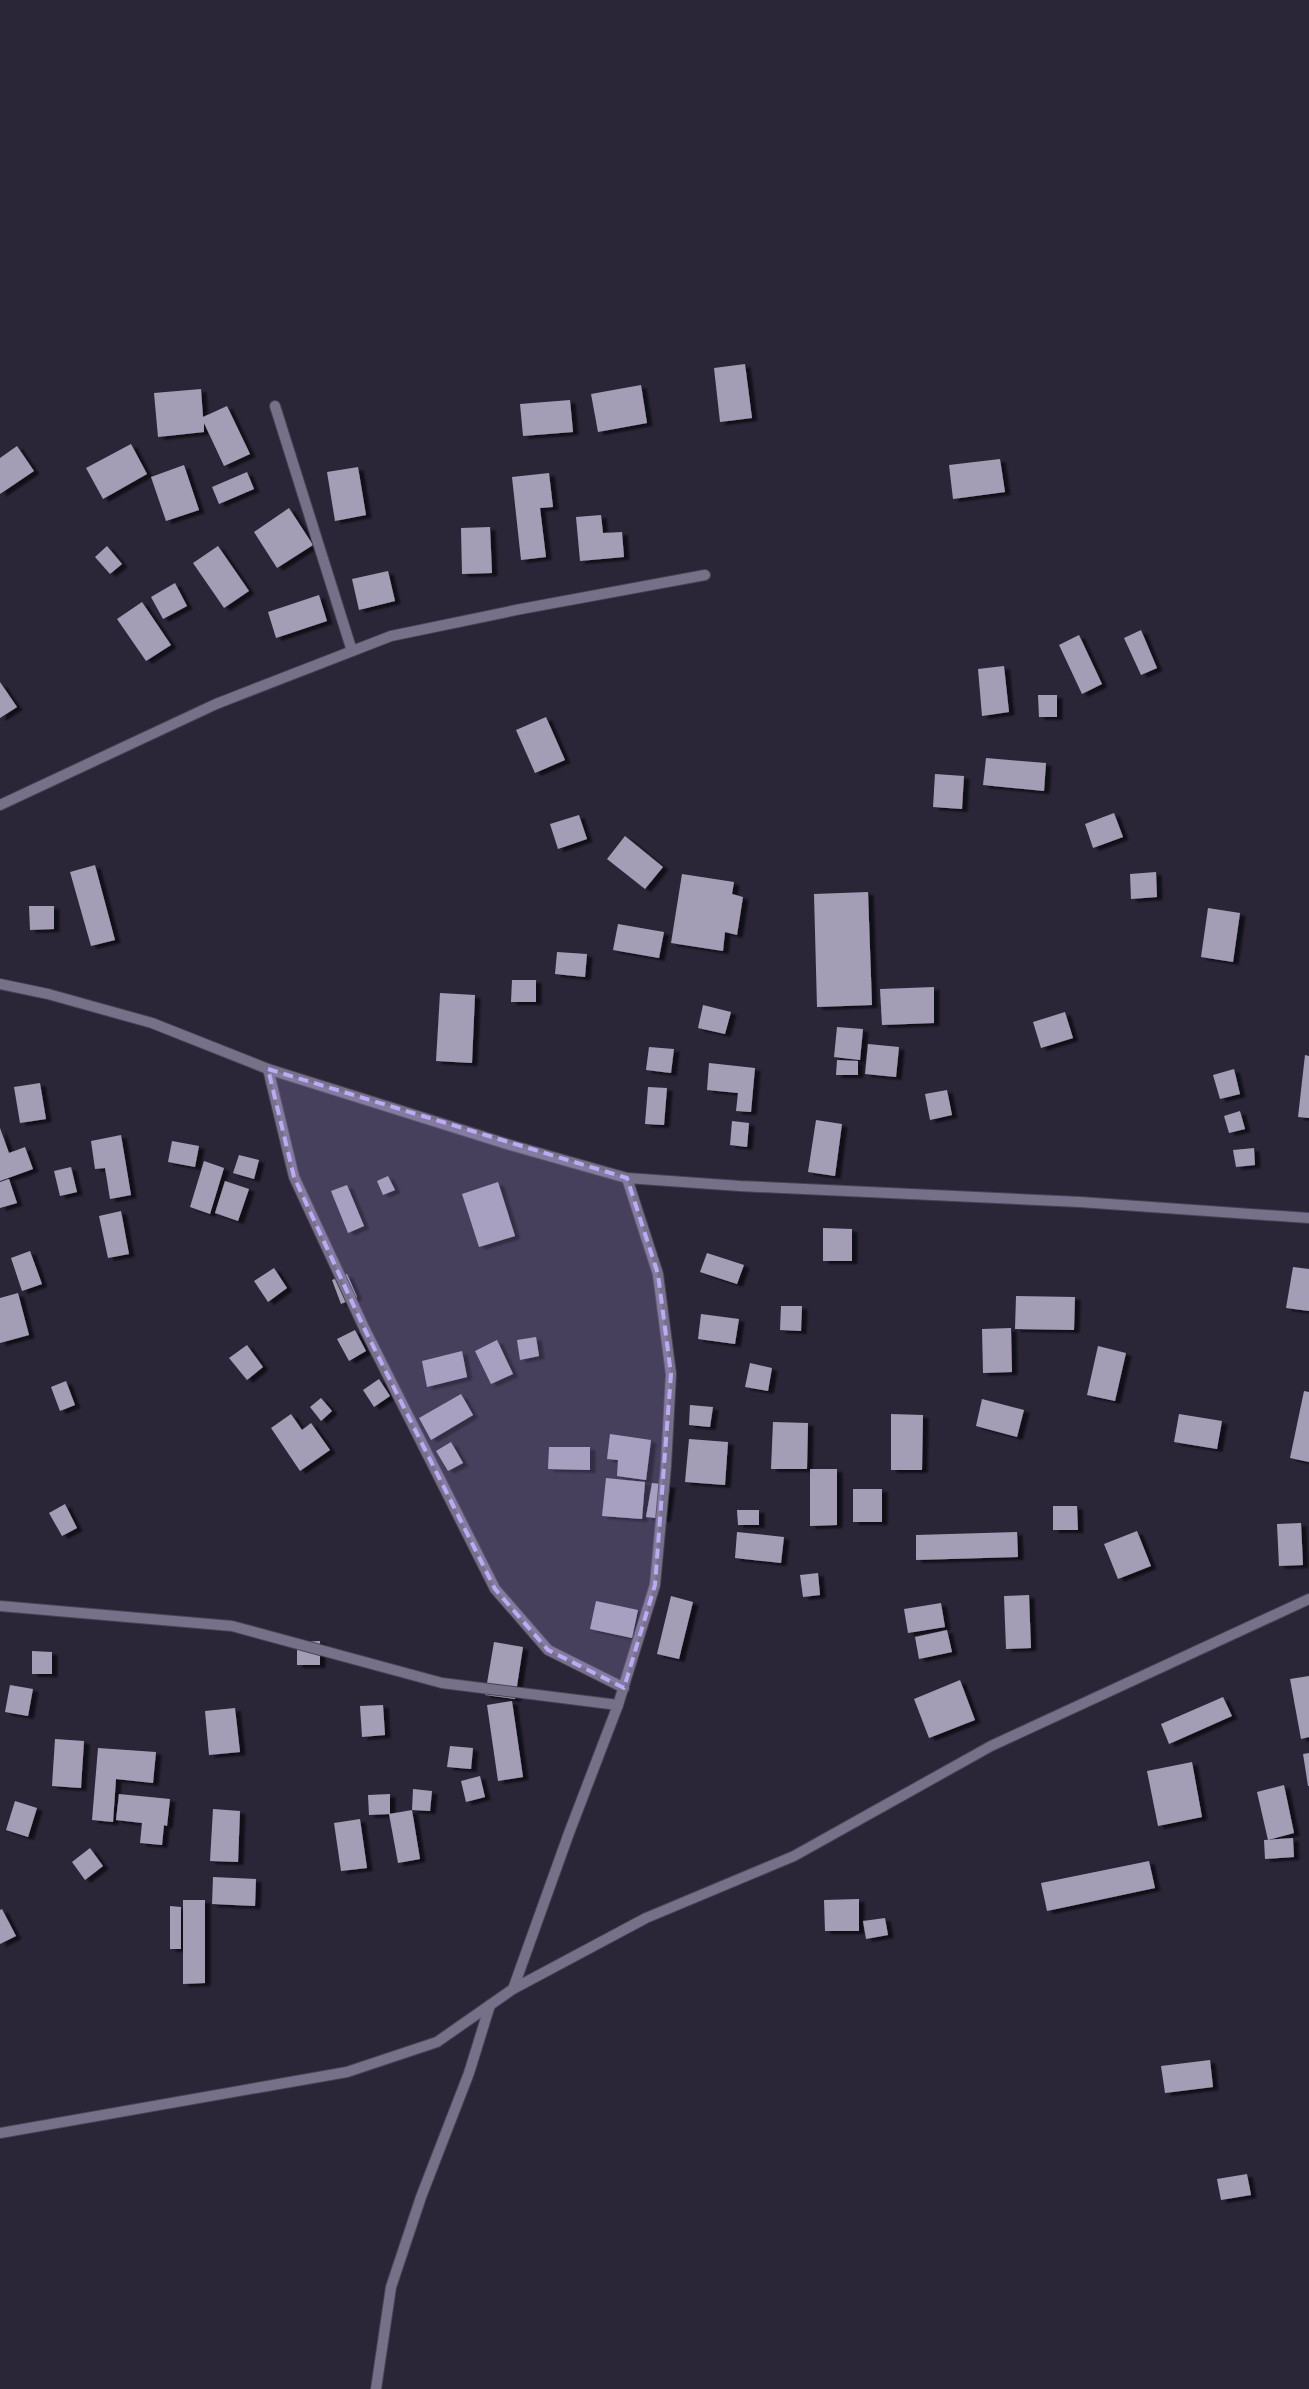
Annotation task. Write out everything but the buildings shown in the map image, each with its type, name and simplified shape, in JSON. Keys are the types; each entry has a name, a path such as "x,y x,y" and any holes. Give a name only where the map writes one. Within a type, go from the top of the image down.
{"street":[{"path":"275,406 352,651"},
{"path":"0,805 216,704 391,636 521,609 706,575"},
{"path":"0,984 48,994 152,1023 268,1069 507,1144 627,1178 740,1186 1080,1202 1309,1218"},
{"path":"268,1069 294,1177 364,1330 494,1589 548,1650 624,1688"},
{"path":"513,1989 624,1688 655,1585 666,1466 671,1374 658,1274 627,1178"},
{"path":"0,2133 347,2072 437,2042 513,1989 646,1918 794,1856 991,1746 1309,1599"},
{"path":"0,1606 232,1626 442,1683 618,1704"},
{"path":"376,2389 391,2287 421,2197 469,2073 490,2005"}],"highlighted area":[{"path":"268,1069 627,1178 658,1274 671,1374 655,1585 624,1688 548,1650 495,1589 365,1330 294,1177"}]}
